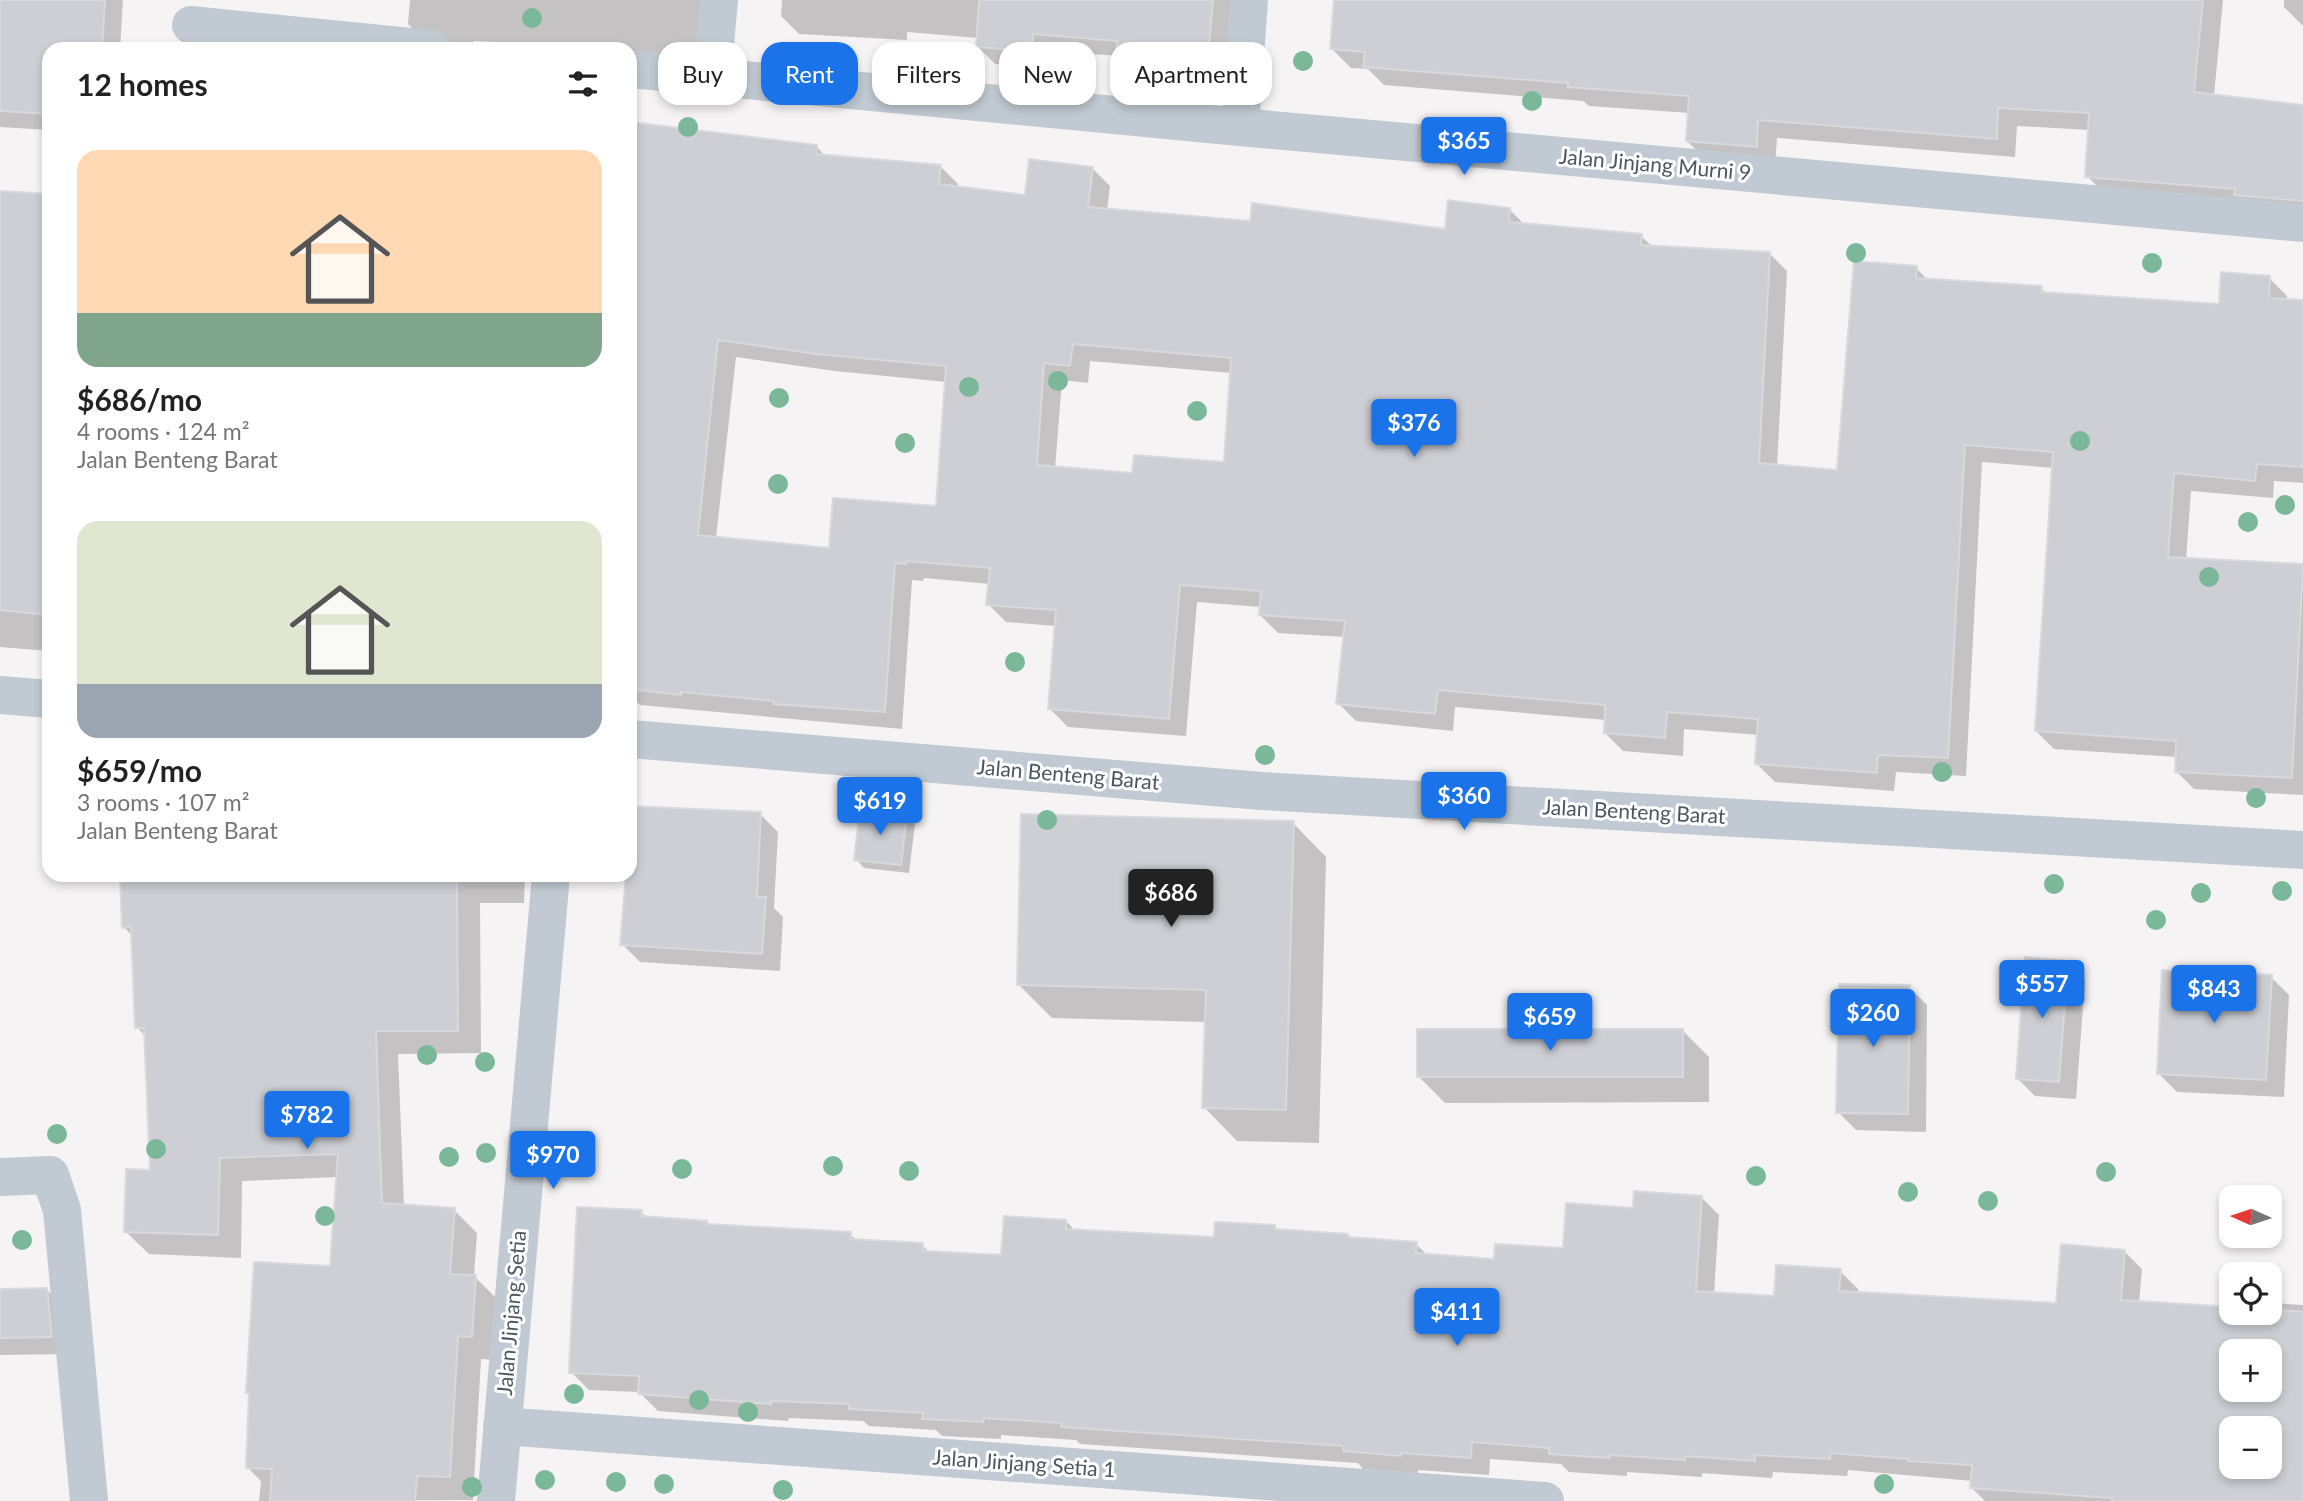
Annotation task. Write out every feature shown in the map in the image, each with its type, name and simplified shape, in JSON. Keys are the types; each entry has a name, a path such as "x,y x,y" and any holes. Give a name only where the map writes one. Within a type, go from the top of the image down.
{"street":[{"path":"715,42 719,0"},
{"path":"1240,127 1249,0"},
{"path":"191,25 361,42"},
{"name":"Jalan Jinjang Murni 9","path":"637,70 658,72"},
{"name":"Jalan Jinjang Murni 9","path":"747,80 2303,223"},
{"path":"0,695 42,698"},
{"name":"Jalan Benteng Barat","path":"637,740 1262,791 2303,850"},
{"name":"Jalan Jinjang Setia","path":"496,1501 550,882"},
{"path":"0,1177 50,1175 62,1210 89,1501"},
{"name":"Jalan Jinjang Setia 1","path":"502,1426 1545,1501"}],"building":[{"path":"0,0 105,0 102,42 42,42 42,114 0,111"},
{"path":"979,0 1213,0 1209,42 1117,42 1033,34 1033,42 999,42 999,49 985,48 985,42 976,42"},
{"path":"1334,0 2203,0 2194,92 2303,105 2303,201 2234,195 2235,189 2085,177 2089,113 1998,108 1997,139 1758,120 1757,147 1686,141 1689,96 1568,87 1568,83 1363,67 1365,52 1330,49"},
{"path":"637,123 817,145 816,154 941,165 939,184 1025,195 1029,159 1093,167 1088,207 1250,221 1252,203 1445,229 1448,200 1510,208 1509,222 1642,234 1641,245 1770,252 1759,463 1837,470 1854,261 1917,266 1916,278 2042,286 2041,292 2219,304 2221,272 2270,276 2269,298 2303,300 2303,467 2257,464 2255,481 2174,473 2168,557 2303,564 2292,778 2175,772 2176,741 2035,731 2053,452 1965,445 1948,758 1878,755 1877,773 1755,764 1758,719 1667,712 1665,738 1604,733 1605,705 1438,690 1435,714 1336,704 1345,621 1259,615 1261,591 1180,585 1169,719 1048,709 1056,610 986,605 990,568 906,561 906,564 895,563 885,712 774,704 774,701 681,692 681,695 637,690","holes":["718,340 816,354 946,366 936,506 833,498 829,548 698,535","1073,344 1231,358 1224,462 1134,455 1132,473 1037,465 1044,363 1070,366"]},
{"path":"0,191 42,194 42,614 0,610"},
{"path":"637,806 761,812 757,897 766,897 762,954 620,945 625,882 637,882"},
{"path":"860,809 907,814 901,865 854,860"},
{"path":"1021,814 1294,821 1286,1110 1202,1108 1206,990 1017,985"},
{"path":"120,882 457,882 458,1031 376,1031 382,1203 455,1208 450,1274 476,1275 472,1337 458,1336 450,1477 417,1476 415,1501 270,1501 272,1469 246,1468 249,1393 246,1393 254,1262 330,1266 338,1154 220,1158 218,1235 124,1232 126,1169 150,1170 144,1028 135,1028 131,927 122,928"},
{"path":"2025,957 2068,961 2059,1082 2016,1079"},
{"path":"2162,970 2272,975 2266,1080 2157,1074"},
{"path":"1839,984 1910,985 1908,1114 1836,1113"},
{"path":"1417,1029 1683,1029 1683,1077 1417,1077"},
{"path":"1634,1191 1702,1196 1696,1291 1774,1296 1776,1265 1841,1269 1839,1291 2056,1303 2061,1244 2125,1250 2121,1300 2219,1306 2219,1325 2282,1325 2282,1310 2303,1312 2303,1501 2112,1501 2112,1498 1970,1488 1972,1465 1830,1453 1830,1459 1755,1455 1755,1461 1685,1456 1685,1460 1610,1455 1610,1458 1549,1454 1549,1448 1472,1442 1471,1458 1401,1453 1401,1456 1343,1451 1344,1446 1061,1427 1061,1423 984,1418 983,1422 922,1419 923,1413 849,1409 849,1404 771,1401 771,1404 638,1394 639,1376 569,1373 577,1207 642,1210 641,1216 707,1221 707,1224 851,1232 850,1239 923,1243 923,1251 1001,1255 1004,1216 1066,1220 1066,1229 1214,1237 1215,1222 1275,1225 1275,1229 1417,1242 1416,1253 1494,1259 1495,1244 1563,1248 1566,1203 1633,1208"},
{"path":"47,1288 52,1337 0,1338 0,1289"}]}
